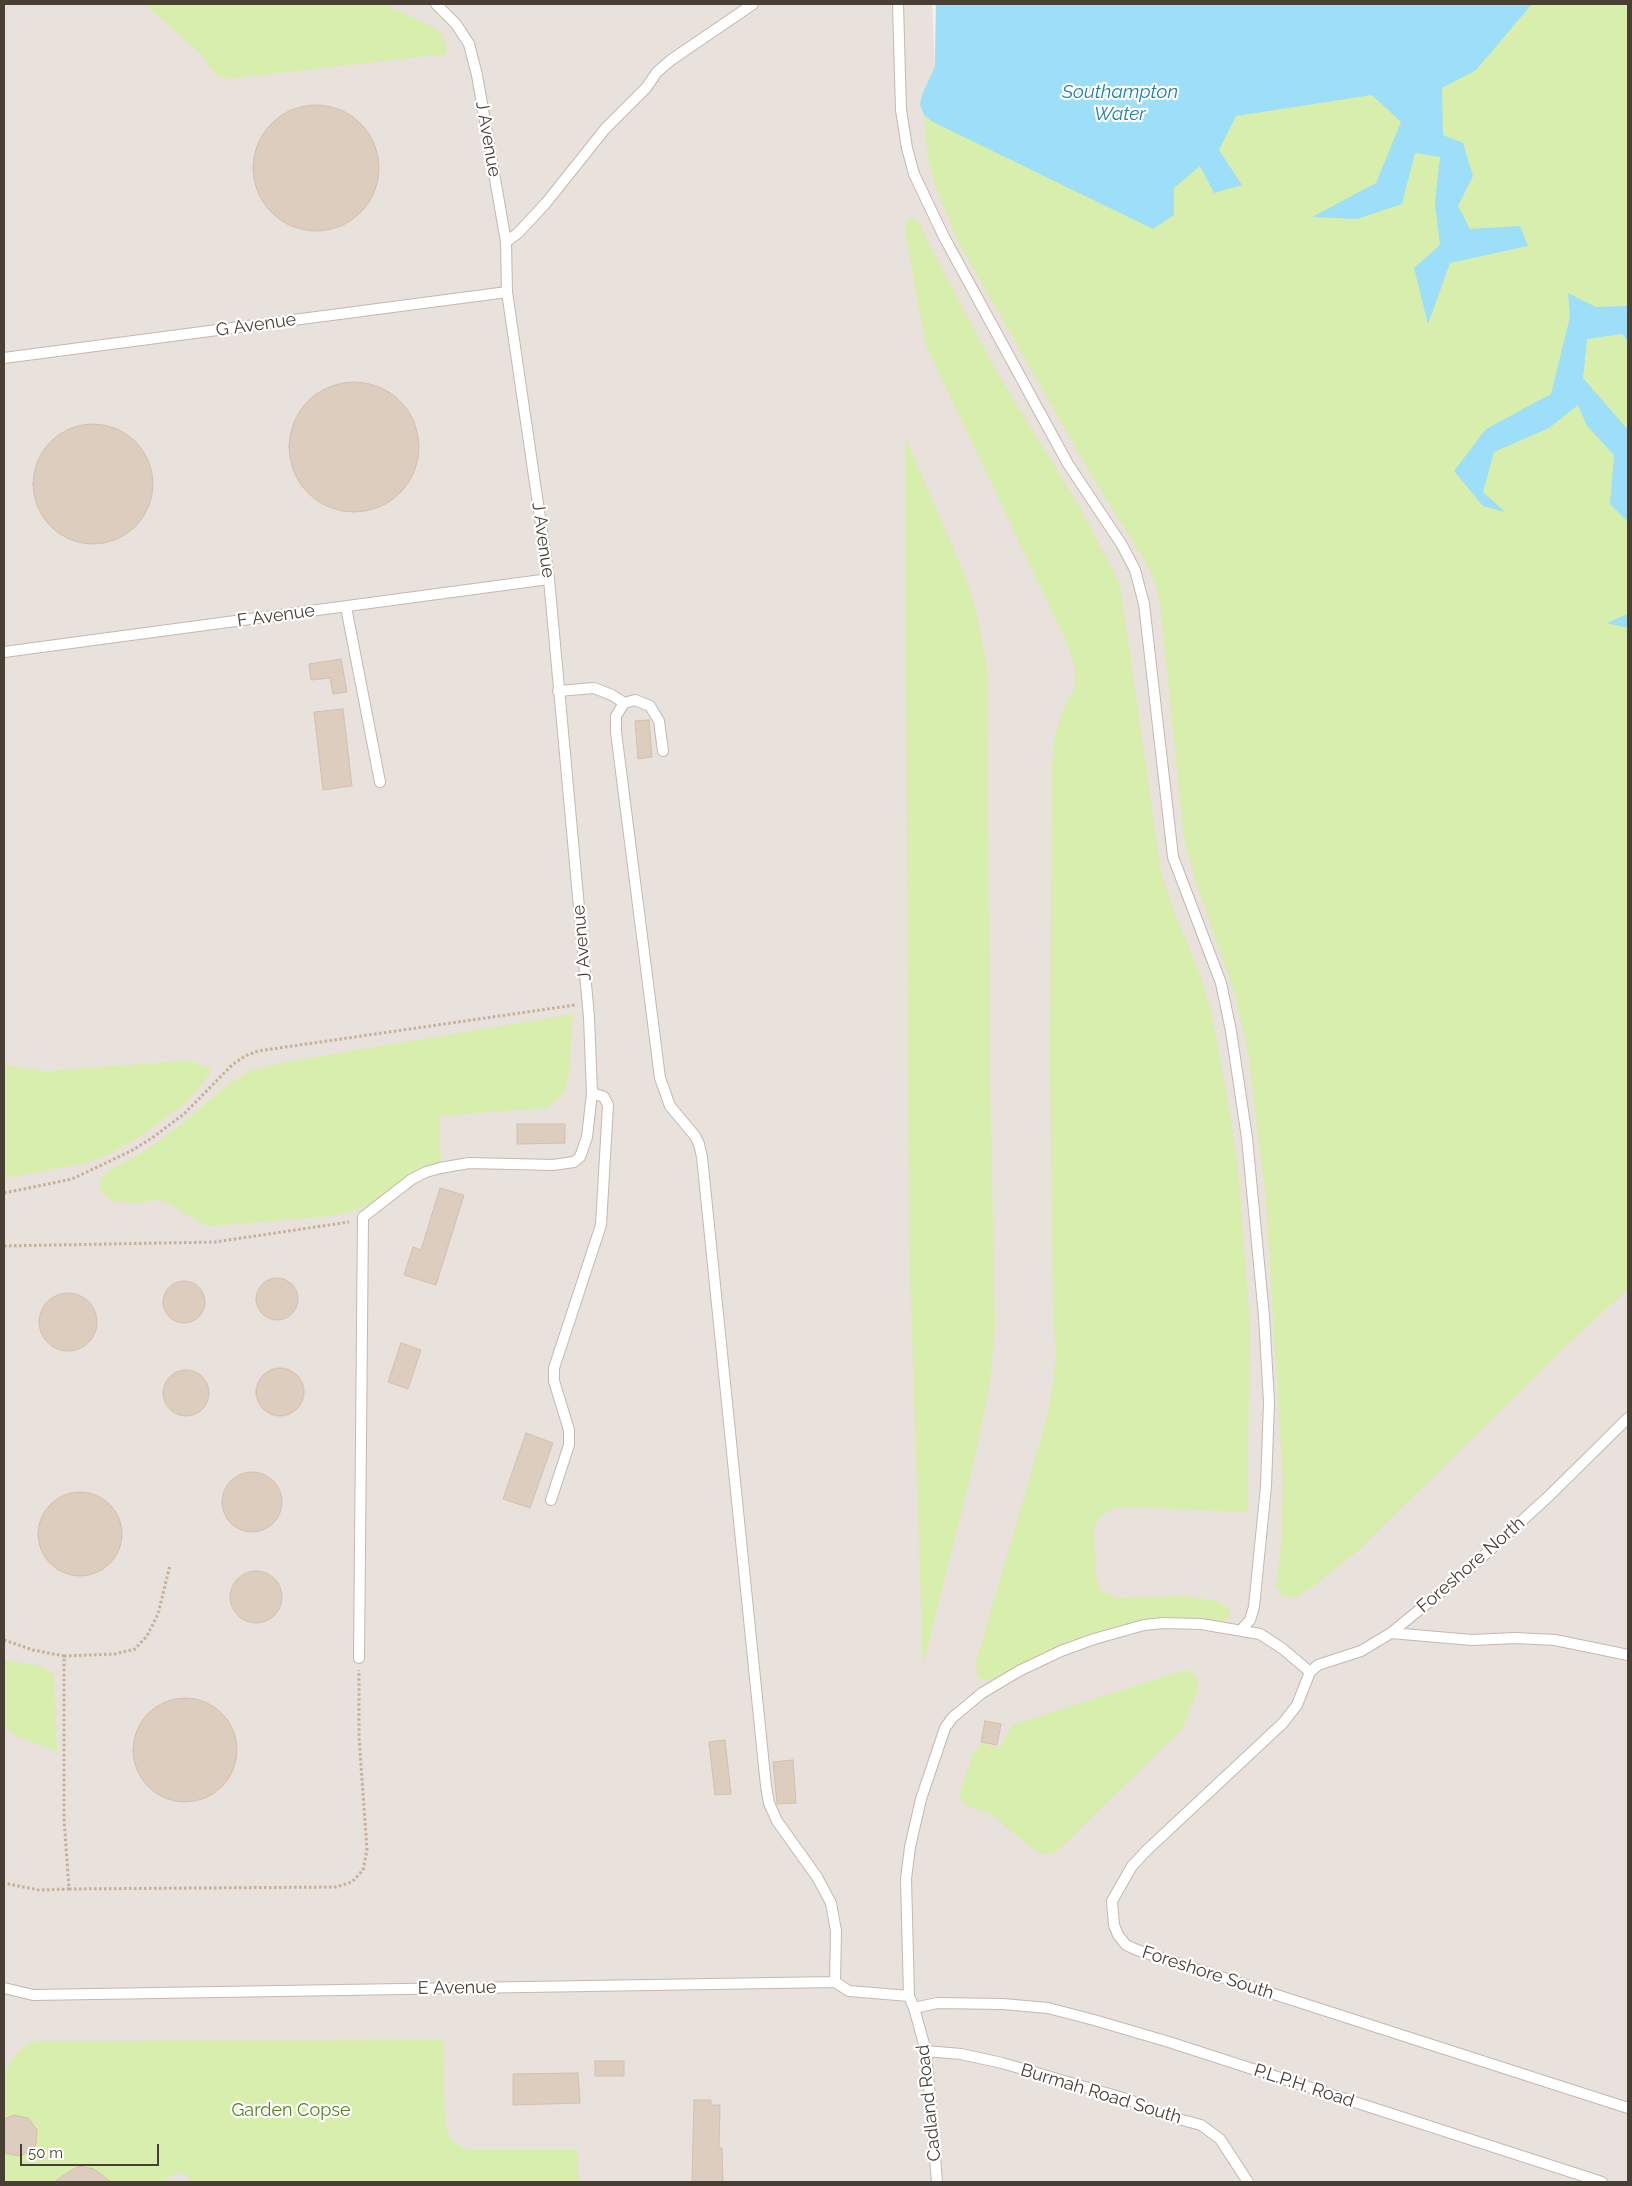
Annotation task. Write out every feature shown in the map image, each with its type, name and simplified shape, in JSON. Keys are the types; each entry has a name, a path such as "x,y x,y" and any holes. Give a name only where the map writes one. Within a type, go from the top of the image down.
{"lane":[{"name":"J Avenue","path":"363,1217 412,1179 440,1168 469,1163 553,1166 574,1162 580,1157 587,1136 592,1093 588,1004 549,579 507,292 506,242 477,75 469,44 456,24 436,4"},
{"path":"506,242 518,233 546,202 605,129 646,88 657,72 671,60 753,4"},
{"path":"898,4 902,116 907,148 914,174 944,237 1068,464 1122,545 1139,583 1146,619 1172,852 1176,868 1207,942 1221,983 1232,1031 1247,1138 1264,1316 1269,1402 1266,1486 1254,1607 1250,1620 1241,1630"},
{"name":"G Avenue","path":"4,358 507,292"},
{"name":"F Avenue","path":"4,652 549,579"},
{"path":"346,607 380,782"},
{"path":"558,691 594,688 608,693 624,703"},
{"path":"663,751 658,721 650,706 635,700 624,703 616,716 616,732 660,1078 670,1106 699,1144 702,1158 766,1786 769,1802 777,1821 817,1876 831,1904 836,1931 835,1982"},
{"path":"551,1500 569,1446 569,1430 554,1381 554,1368 601,1225 608,1105 604,1097 592,1093"},
{"path":"359,1658 363,1217"},
{"name":"Foreshore North","path":"1310,1672 1318,1665 1361,1650 1392,1633 1469,1569 1542,1502 1628,1418"},
{"path":"908,1996 907,1864 921,1800 945,1728 952,1718 982,1692 1019,1671 1061,1651 1125,1629 1163,1623 1201,1624 1260,1634 1310,1672"},
{"path":"1392,1633 1472,1640 1516,1638 1555,1640 1628,1655"},
{"name":"Foreshore South","path":"1310,1672 1297,1705 1277,1730 1132,1866 1112,1901 1114,1925 1126,1946 1628,2108"},
{"name":"E Avenue","path":"4,1988 32,1995 835,1982 849,1992 908,1996"},
{"name":"Cadland Road","path":"908,1996 914,2008 926,2051 937,2182"},
{"name":"P.L.P.H. Road","path":"914,2008 937,2003 1003,2004 1048,2008 1141,2033 1602,2182"},
{"name":"Burmah Road South","path":"926,2051 961,2054 1002,2063 1130,2100 1160,2114 1201,2125 1220,2139 1248,2182"}],"path":[{"path":"4,1192 72,1179 131,1151 184,1114 232,1065 244,1056 258,1051 588,1004"},
{"path":"4,1246 215,1242 356,1222 363,1217"},
{"path":"4,1640 34,1650 64,1656 115,1654 135,1649 147,1636 158,1614 170,1565"},
{"path":"64,1656 64,1818 69,1889"},
{"path":"4,1883 33,1889 69,1889 336,1887 352,1882 358,1878 366,1863 368,1839 359,1736 359,1658"}],"shaded area":[{"path":"4,4 932,4 935,66 920,104 1628,690 1628,2182 4,2182"}],"green space":[{"path":"144,4 383,4 431,26 442,35 447,54 227,79 214,74 201,54"},
{"path":"936,4 1628,4 1628,1289 1580,1333 1353,1555 1308,1590 1294,1598 1282,1595 1276,1585 1281,1545 1283,1481 1266,1202 1248,1050 1234,991 1197,885 1184,839 1160,603 1155,582 1145,561 1096,483 959,243 937,191 928,160 924,115 920,104 935,66"},
{"path":"912,217 920,224 999,376 1081,509 1120,584 1161,871 1174,911 1202,980 1211,1011 1225,1084 1237,1158 1250,1323 1247,1512 1128,1507 1111,1509 1101,1516 1094,1527 1096,1578 1102,1591 1117,1598 1185,1596 1214,1600 1229,1608 1230,1618 1220,1622 1189,1619 1142,1621 1107,1628 988,1681 977,1677 976,1662 1042,1435 1052,1392 1056,1355 1053,1307 1050,1061 1052,767 1055,734 1064,708 1075,688 1075,669 1067,643 926,345 906,237 906,223"},
{"path":"905,437 966,577 977,614 987,667 990,1084 995,1326 990,1383 972,1471 923,1666 909,1245"},
{"path":"573,1014 569,1072 565,1090 559,1099 545,1108 439,1116 441,1165 411,1175 370,1204 350,1212 322,1217 210,1226 199,1222 166,1202 155,1200 140,1203 115,1202 107,1198 99,1188 100,1180 106,1172 145,1151 184,1122 226,1086 249,1071 286,1062"},
{"path":"183,1061 194,1062 211,1069 205,1080 188,1101 138,1138 107,1155 83,1164 4,1178 4,1065 45,1071"},
{"path":"4,1660 42,1666 54,1674 57,1751 18,1737 4,1728"},
{"path":"1187,1670 1195,1675 1198,1682 1197,1692 1183,1728 1061,1847 1051,1854 1041,1854 1031,1848 990,1813 969,1807 961,1801 960,1791 964,1779 973,1754 981,1742 1000,1748 1014,1724"},
{"name":"Garden Copse","path":"443,2040 445,2126 450,2139 467,2150 577,2150 579,2182 192,2182 191,2179 179,2172 168,2178 166,2182 4,2182 4,2071 21,2048 35,2041"}],"water":[{"name":"Southampton Water","path":"936,4 1532,4 1476,70 1442,88 1443,135 1463,143 1473,176 1458,206 1470,229 1520,226 1528,246 1450,263 1428,324 1414,268 1440,245 1435,202 1440,157 1415,153 1402,204 1357,219 1312,217 1376,183 1401,122 1372,95 1236,116 1219,150 1242,185 1214,193 1200,166 1174,188 1174,215 1153,229 933,122 924,115 920,104 922,95 935,66"},
{"path":"1568,293 1596,307 1628,306 1628,341 1622,334 1587,339 1583,378 1628,430 1628,522 1610,504 1614,455 1587,426 1578,405 1549,428 1494,452 1483,492 1505,512 1483,506 1454,471 1486,429 1551,394 1570,317"},
{"path":"1625,615 1628,616 1628,628 1607,623"}],"building":[{"path":"316,105 340,110 351,115 361,123 369,133 374,144 379,168 374,192 369,203 361,213 351,221 340,226 316,231 292,226 281,221 271,213 263,203 258,192 253,168 258,144 263,133 271,123 281,115 292,110"},
{"path":"354,382 379,387 400,401 414,422 419,447 414,472 400,493 379,507 354,512 329,507 308,493 294,472 289,447 294,422 308,401 329,387"},
{"path":"93,424 105,425 116,429 126,434 135,442 143,451 148,461 152,472 152,496 148,507 143,517 135,526 126,534 116,539 105,543 93,544 81,543 70,539 60,534 51,526 43,517 38,507 34,496 33,484 34,472 38,461 43,451 51,442 60,434 70,429 81,425"},
{"path":"341,659 347,692 333,694 330,678 311,680 309,664"},
{"path":"343,709 352,786 323,790 314,712"},
{"path":"649,720 652,757 638,759 635,721"},
{"path":"517,1124 565,1124 565,1143 517,1144"},
{"path":"440,1188 464,1195 436,1285 404,1275 413,1247 421,1250"},
{"path":"277,1278 292,1284 298,1299 292,1314 277,1320 262,1314 256,1299 262,1284"},
{"path":"184,1281 199,1287 205,1302 199,1317 184,1323 169,1317 163,1302 169,1287"},
{"path":"68,1293 79,1295 92,1306 97,1322 95,1333 84,1346 68,1351 57,1349 44,1338 39,1322 41,1311 52,1298"},
{"path":"401,1343 421,1350 408,1389 388,1382"},
{"path":"280,1368 289,1370 297,1375 302,1383 304,1392 302,1401 297,1409 289,1414 280,1416 271,1414 263,1409 258,1401 256,1392 258,1383 263,1375 271,1370"},
{"path":"186,1370 199,1374 205,1380 209,1393 205,1406 199,1412 186,1416 173,1412 167,1406 163,1393 167,1380 173,1374"},
{"path":"526,1433 553,1443 530,1508 503,1499"},
{"path":"246,1472 258,1472 269,1477 277,1485 282,1496 280,1514 269,1527 258,1532 246,1532 235,1527 227,1519 222,1508 222,1496 227,1485 235,1477"},
{"path":"80,1492 96,1495 110,1504 119,1518 122,1534 119,1550 110,1564 96,1573 80,1576 64,1573 50,1564 41,1550 38,1534 41,1518 50,1504 64,1495"},
{"path":"251,1571 261,1571 275,1578 282,1592 282,1602 275,1616 261,1623 251,1623 241,1619 234,1612 230,1602 230,1592 234,1582 241,1575"},
{"path":"185,1698 205,1702 214,1706 222,1713 229,1721 233,1730 237,1750 233,1770 229,1779 222,1787 214,1794 205,1798 185,1802 165,1798 156,1794 148,1787 141,1779 137,1770 133,1750 137,1730 141,1721 148,1713 156,1706 165,1702"},
{"path":"985,1721 1001,1724 997,1745 981,1742"},
{"path":"725,1740 731,1794 715,1795 709,1742"},
{"path":"793,1760 796,1803 777,1804 773,1762"},
{"path":"595,2061 624,2061 624,2076 595,2076"},
{"path":"578,2073 580,2103 513,2105 513,2074"},
{"path":"694,2100 711,2100 711,2105 720,2105 719,2148 722,2148 723,2182 692,2182"},
{"path":"14,2115 28,2118 37,2130 36,2144 32,2150 20,2156 4,2153 4,2119"},
{"path":"80,2166 94,2169 111,2182 54,2182"}]}
